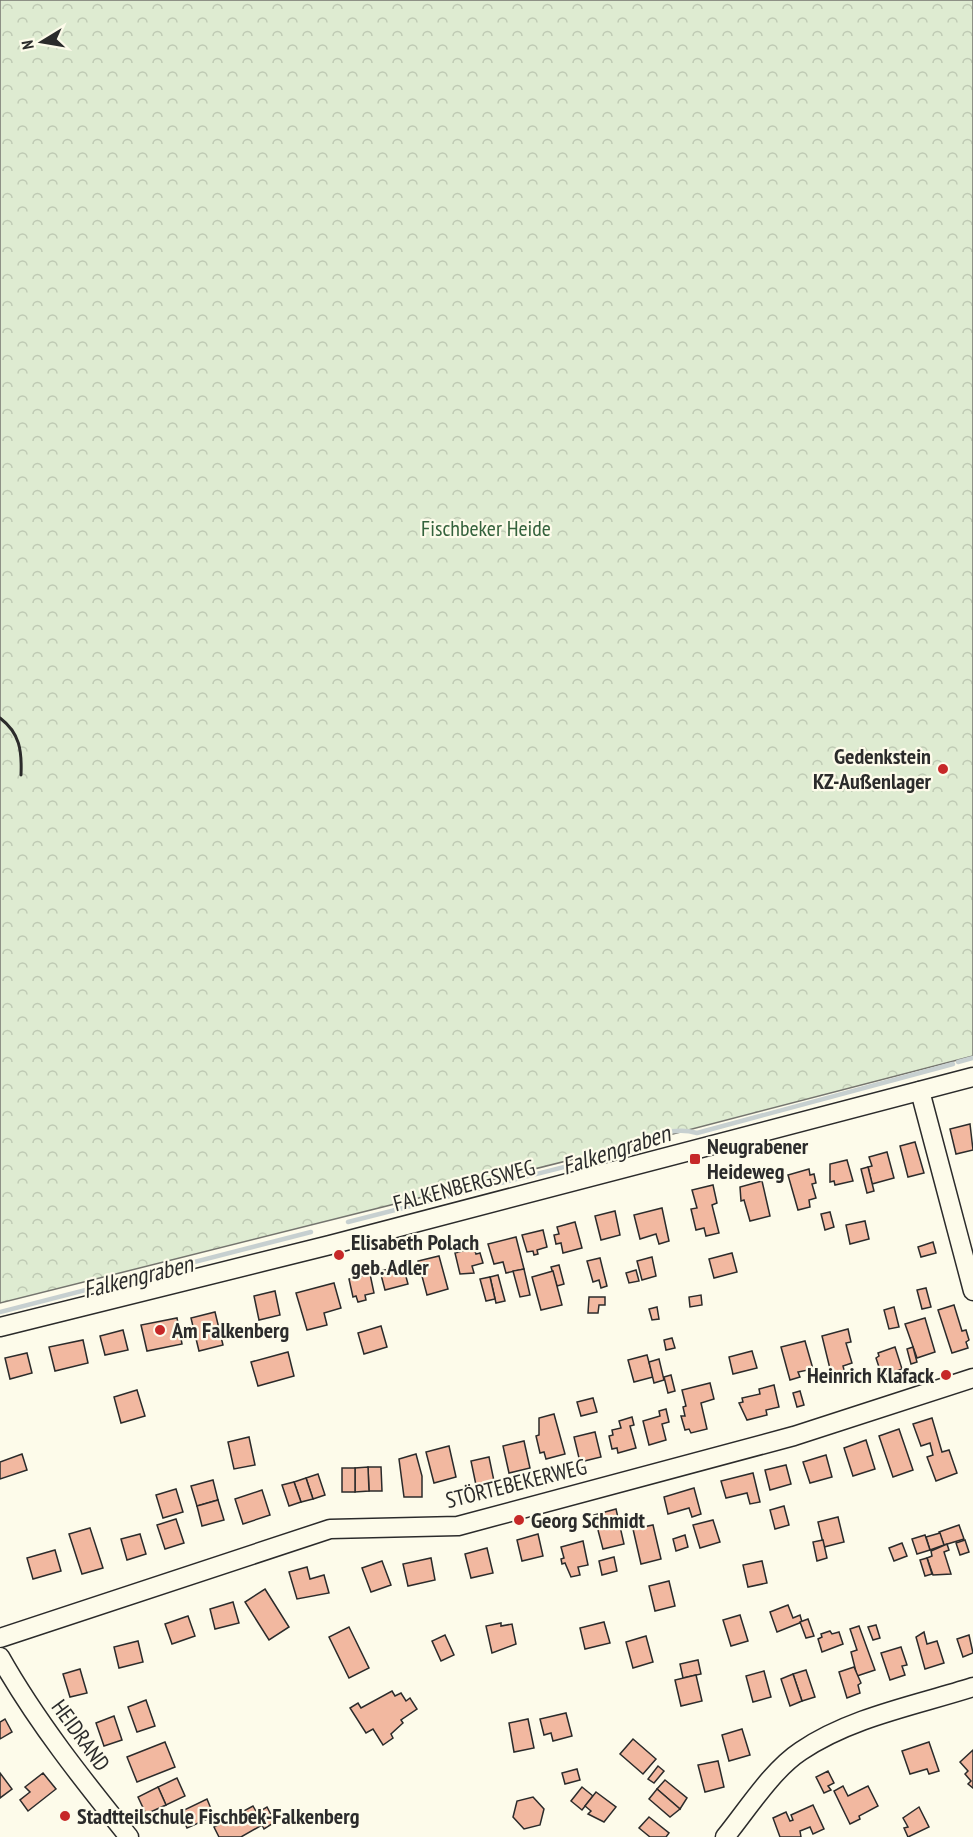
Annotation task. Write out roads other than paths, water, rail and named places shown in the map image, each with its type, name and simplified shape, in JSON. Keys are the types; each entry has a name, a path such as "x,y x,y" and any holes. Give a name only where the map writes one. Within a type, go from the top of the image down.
{"street":[{"name":"FALKENBERGSWEG","path":"0,1326 330,1245 973,1077"},
{"path":"920,1091 965,1226 973,1291"},
{"name":"STÖRTEBEKERWEG","path":"0,1638 330,1528 458,1526 788,1437 973,1378"},
{"name":"HEIDRAND","path":"0,1658 26,1701 80,1776 129,1837"},
{"path":"725,1837 768,1783 800,1751 845,1728 973,1687"}],"waterway":[{"name":"Falkengraben","path":"958,1062 973,1058"},
{"name":"Falkengraben","path":"348,1222 635,1149 648,1139 664,1133 672,1131 697,1133 953,1064"},
{"name":"Falkengraben","path":"0,1312 311,1232"}],"place":[{"name":"Gedenkstein KZ-Außenlager","path":"943,769"},
{"name":"Neugrabener Heideweg","path":"695,1159"},
{"name":"Elisabeth Polach geb. Adler","path":"339,1255"},
{"name":"Am Falkenberg","path":"160,1330"},
{"name":"Heinrich Klafack","path":"946,1375"},
{"name":"Georg Schmidt","path":"519,1520"},
{"name":"Stadtteilschule Fischbek-Falkenberg","path":"65,1816"}],"park label":[{"name":"Fischbeker Heide","path":"486,528"}]}
